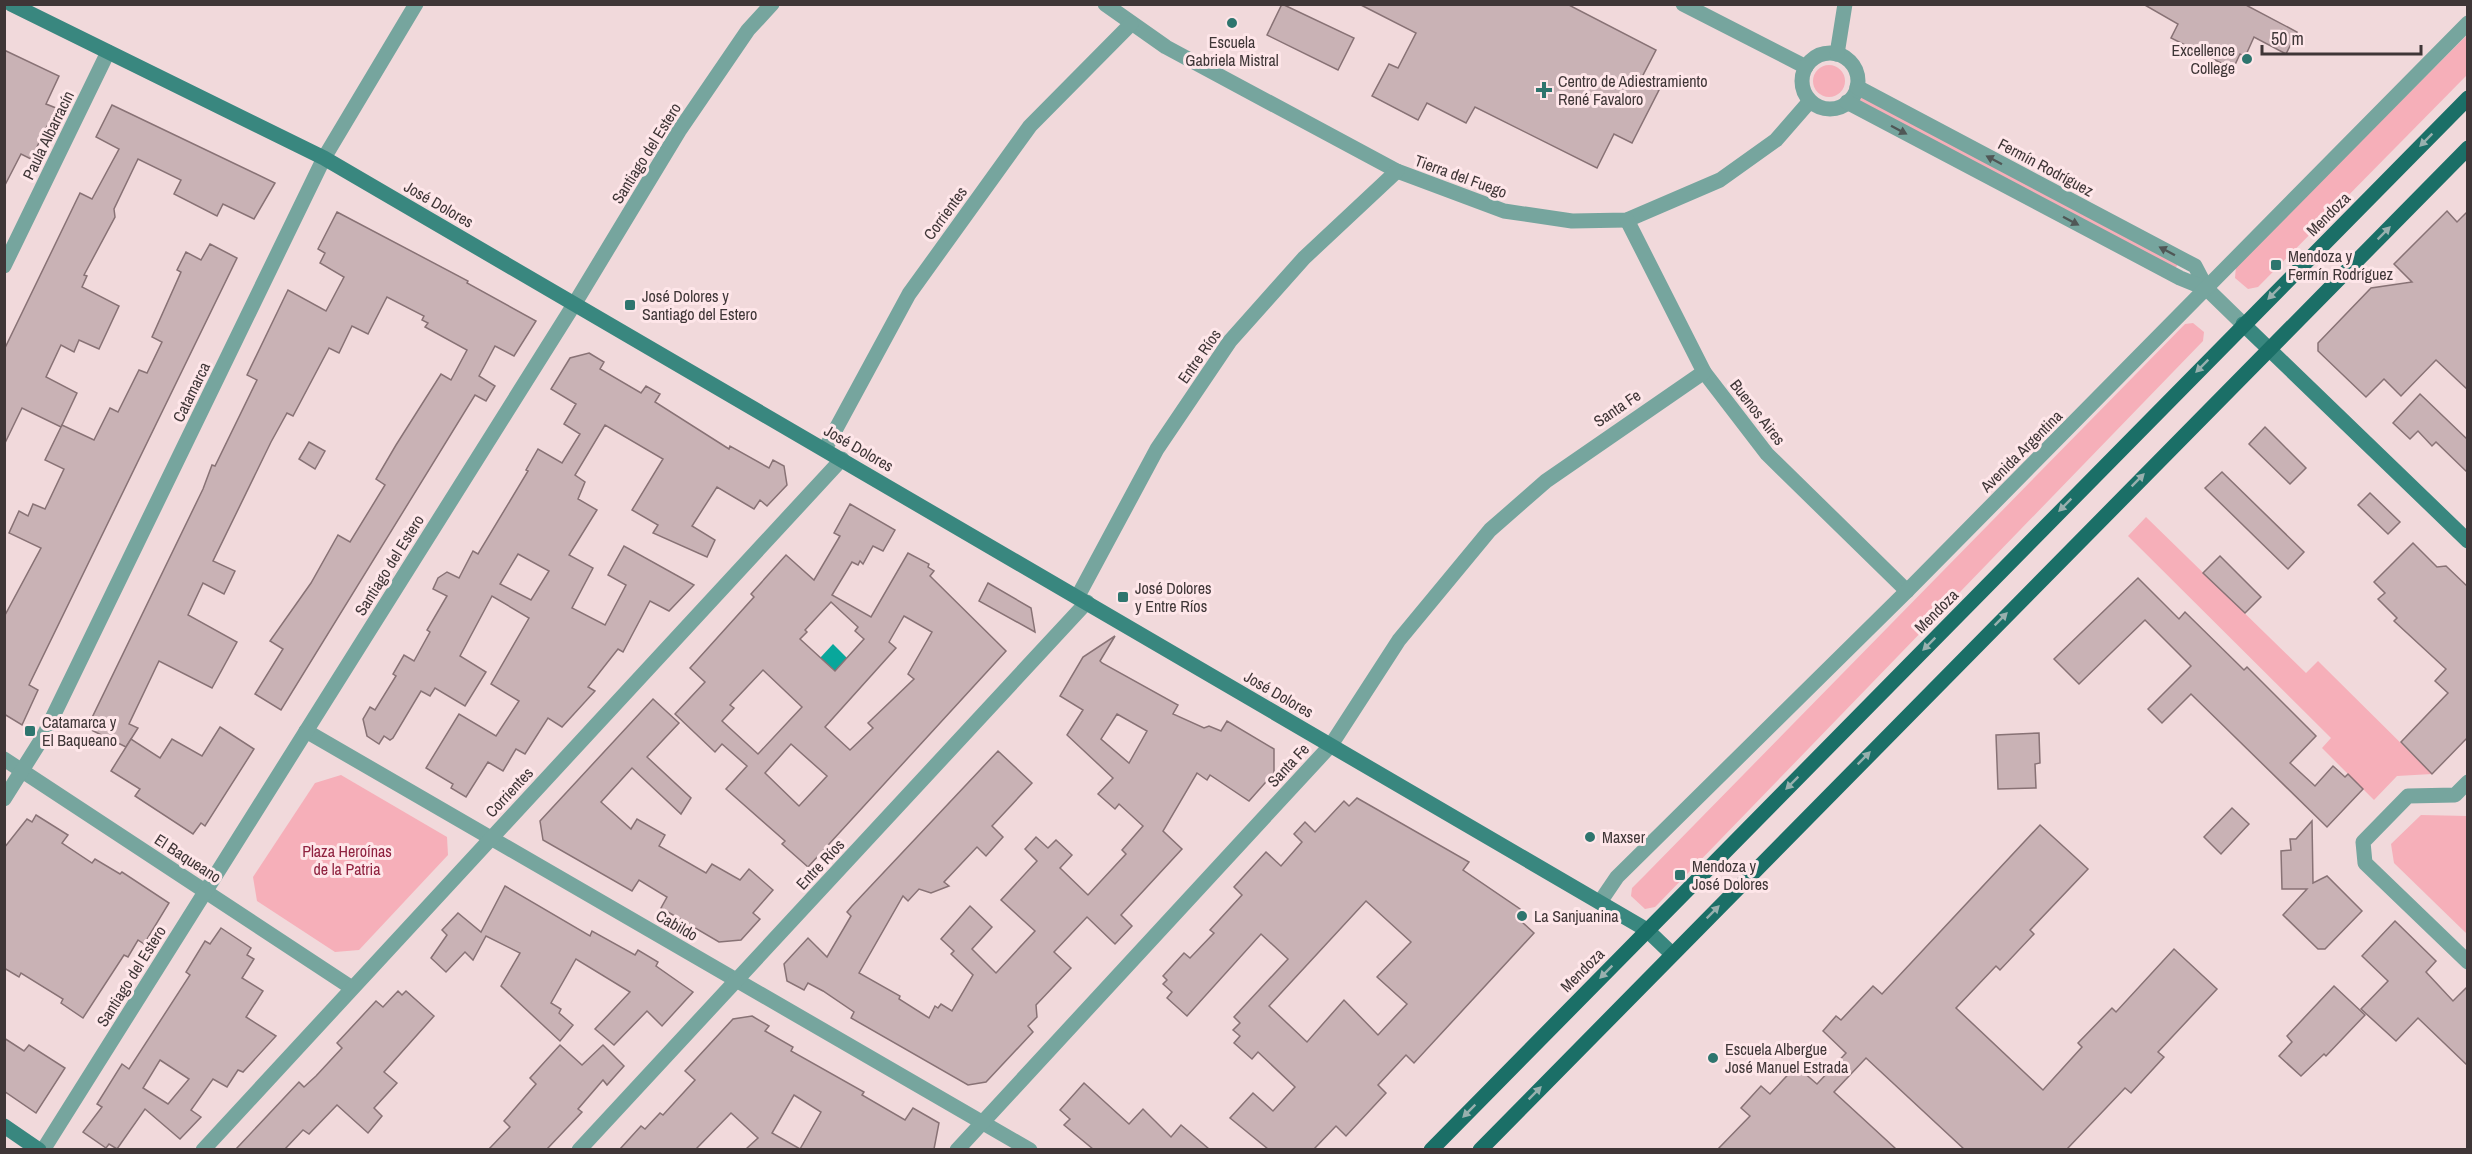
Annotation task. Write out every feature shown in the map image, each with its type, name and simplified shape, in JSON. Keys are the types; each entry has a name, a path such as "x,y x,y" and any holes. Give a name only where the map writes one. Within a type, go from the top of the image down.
{"main road":[{"name":"Mendoza","path":"1431,1149 2468,98"},
{"path":"1480,1149 2468,148"}],"street":[{"name":"José Dolores","path":"10,4 324,158 1600,902 1647,930 1672,954"},
{"name":"Catamarca","path":"4,799 48,727 324,158 416,4"},
{"name":"Santiago del Estero","path":"41,1149 575,303 679,132 748,30 772,4"},
{"name":"Tierra del Fuego","path":"1105,4 1166,47 1397,171 1504,211 1572,221 1627,220 1720,180 1776,140 1810,100"},
{"path":"1683,4 1806,67"},
{"path":"1837,54 1845,4"},
{"name":"Corrientes","path":"825,449 909,294 1030,126 1131,24"},
{"name":"Avenida Argentina","path":"1600,902 1617,877 1907,591 2468,24"},
{"name":"Paula Albarracín","path":"4,266 108,52"},
{"path":"1837,54 1852,64 1857,73 1857,87 1847,102 1836,108 1827,109 1810,100 1802,84 1806,67 1819,55 1837,54"},
{"name":"Fermín Rodríguez","path":"1857,87 2195,266 2207,290"},
{"name":"Fermín Rodríguez","path":"1847,102 2207,290 2468,541"},
{"name":"Entre Ríos","path":"579,1149 737,980 1082,599 1157,449 1230,341 1304,258 1397,171"},
{"name":"Buenos Aires","path":"1627,220 1704,372 1767,454 1907,591"},
{"name":"Santa Fe","path":"957,1149 1331,745 1399,640 1490,530 1546,482 1704,372"},
{"name":"Corrientes","path":"203,1149 842,459"},
{"name":"Cabildo","path":"306,731 1030,1149"},
{"name":"El Baqueano","path":"4,759 352,988"},
{"path":"2468,782 2455,795 2408,796 2364,842 2365,863 2468,963"},
{"path":"4,1126 41,1149"}],"green space":[{"path":"2467,35 2467,75 2258,287 2248,289 2235,278 2236,266"},
{"path":"1829,65 1840,70 1845,81 1840,92 1829,97 1818,92 1813,81 1818,70"},
{"path":"1862,96 2179,263 2174,270 1857,103"},
{"path":"2193,323 2204,332 2203,341 1660,902 1655,907 1645,909 1631,896 1632,888 2185,324"},
{"path":"2146,517 2306,673 2318,661 2432,774 2397,776 2374,800 2322,748 2331,738 2128,536"},
{"name":"Plaza Heroínas de la Patria","path":"341,775 447,837 448,855 359,950 335,952 257,901 253,877 315,783"},
{"path":"2421,815 2467,816 2467,934 2394,863 2391,844"}],"water":[{"path":"833,644 847,658 835,671 820,658"}],"building":[{"path":"1282,4 1354,38 1338,70 1267,35"},
{"path":"1359,4 1567,4 1656,50 1640,81 1659,90 1632,143 1614,134 1597,168 1475,107 1466,123 1427,103 1418,120 1372,96 1389,64 1398,68 1416,33"},
{"path":"2143,4 2244,4 2297,32 2286,54 2254,37 2245,57 2240,54 2233,69 2171,38 2178,24"},
{"path":"4,50 59,76 46,104 56,108 31,159 21,154 4,187"},
{"path":"112,105 275,183 254,219 223,204 217,216 174,194 181,180 138,159 114,209 115,217 84,275 87,276 82,287 119,306 99,349 79,340 74,352 61,345 46,377 77,393 61,427 22,408 4,445 4,350 80,193 92,199 119,149 96,137"},
{"path":"2447,211 2457,222 2468,211 2468,390 2436,360 2401,396 2384,379 2366,397 2318,351 2318,343 2371,288 2412,282 2394,264"},
{"path":"337,212 468,281 467,283 536,321 514,356 495,346 479,376 495,386 486,401 475,395 281,710 255,694 283,649 270,641 311,583 338,535 350,542 385,485 376,479 396,445 441,374 451,380 467,350 425,327 428,323 422,320 424,316 387,297 368,334 352,326 339,353 329,348 293,416 287,413 271,442 213,561 235,571 224,594 203,583 188,615 237,642 212,688 159,661 129,724 138,728 126,747 87,728 203,489 212,465 215,466 257,380 247,375 288,290 326,311 344,277 320,263 325,253 318,249"},
{"path":"210,244 237,258 29,685 38,690 22,725 4,714 4,617 41,548 9,533 19,511 28,516 33,504 45,509 64,469 45,460 62,425 94,440 110,408 118,412 139,370 147,373 162,342 152,337 181,272 177,270 186,252 201,260"},
{"path":"589,353 604,362 600,369 641,393 646,386 660,394 655,402 729,449 730,446 769,468 773,460 784,466 787,485 767,506 760,500 754,509 717,487 692,526 715,540 707,557 653,533 658,525 632,510 663,459 605,425 575,475 585,482 578,499 597,510 569,555 593,568 572,608 605,625 626,585 608,575 624,546 694,585 669,611 650,601 623,652 618,649 588,687 595,691 562,727 548,718 525,754 516,749 503,771 488,762 466,797 451,788 453,784 426,768 459,714 496,736 519,701 491,684 529,618 492,596 460,656 486,672 465,706 435,688 430,696 421,691 393,738 390,740 384,736 379,744 367,736 363,719 370,707 375,710 396,676 393,674 404,655 414,661 430,632 427,630 447,596 433,589 438,578 447,572 459,578 473,551 478,554 528,471 526,470 538,449 562,463 580,434 564,424 576,404 551,389 570,358","holes":["518,554 549,571 531,600 500,584"]},
{"path":"2420,394 2468,440 2468,473 2436,442 2432,446 2418,431 2410,439 2393,423"},
{"path":"2265,427 2306,468 2290,484 2249,444"},
{"path":"309,442 325,451 315,469 299,459"},
{"path":"2222,472 2304,552 2288,569 2205,488"},
{"path":"2370,493 2400,522 2388,534 2358,505"},
{"path":"850,504 895,530 883,551 873,546 863,564 860,561 858,565 852,562 832,595 871,617 908,553 929,564 928,567 934,571 930,576 1006,651 808,867 782,844 785,841 726,789 747,766 722,744 715,752 675,714 705,682 690,668 754,597 751,594 786,555 814,580 840,536 834,533","holes":["831,602 858,627 855,631 864,639 835,671 800,639 807,632 805,630","904,616 932,632 908,674 914,679 868,723 873,728 850,750 825,727 896,648 889,642","763,670 802,707 758,754 722,721 734,708 730,705","791,744 827,776 799,806 765,773"]},
{"path":"2413,543 2437,567 2446,566 2468,587 2468,737 2432,774 2401,742 2448,693 2435,681 2446,669 2394,621 2397,618 2378,599 2385,593 2374,582"},
{"path":"2220,556 2261,597 2245,613 2203,573"},
{"path":"2138,578 2179,619 2185,612 2244,670 2247,667 2316,736 2290,763 2315,786 2333,766 2345,777 2348,774 2363,789 2327,827 2191,694 2162,723 2148,709 2191,666 2145,620 2079,684 2054,659"},
{"path":"988,583 1031,608 1035,632 979,601"},
{"path":"1115,636 1100,661 1102,663 1178,705 1173,714 1204,728 1209,726 1221,731 1227,721 1274,749 1274,773 1249,801 1210,775 1207,780 1197,773 1163,831 1182,849 1121,915 1132,926 1115,944 1087,917 1054,952 1071,968 1036,1005 1037,1017 1028,1026 1033,1032 986,1082 968,1085 851,1018 854,1012 823,991 808,983 804,990 787,981 784,964 808,938 827,957 851,916 847,912 998,751 1032,783 992,826 1003,837 986,856 977,847 944,882 949,886 931,893 919,889 908,901 903,896 859,973 900,996 899,999 929,1018 935,1006 938,1008 941,1004 952,1011 973,975 951,954 954,951 941,939 970,906 992,927 972,949 996,973 1035,931 1001,900 1037,861 1025,849 1036,837 1048,848 1056,840 1072,855 1060,868 1088,895 1126,854 1122,850 1143,826 1119,804 1115,809 1098,794 1113,778 1067,735 1083,710 1060,696 1083,657","holes":["1117,714 1147,731 1129,763 1101,739"]},
{"path":"653,699 679,723 647,757 691,798 681,814 632,768 601,802 631,829 637,819 665,835 659,846 706,873 712,864 740,880 749,869 773,890 753,913 760,919 741,940 719,942 661,908 667,897 639,880 632,891 543,840 540,821"},
{"path":"220,727 254,749 205,826 201,823 193,834 135,796 140,789 111,771 131,739 160,758 172,739 202,756"},
{"path":"2039,733 2040,763 2035,764 2036,788 1998,789 1996,735"},
{"path":"1357,798 1469,862 1463,870 1520,909 1522,922 1534,933 1414,1063 1406,1055 1378,1085 1386,1093 1346,1136 1336,1126 1314,1149 1268,1149 1230,1118 1253,1093 1273,1111 1295,1087 1258,1052 1252,1059 1234,1043 1240,1036 1233,1030 1240,1023 1234,1017 1288,959 1261,934 1187,1016 1167,998 1172,992 1163,984 1167,980 1163,976 1184,953 1190,958 1214,933 1210,930 1242,895 1234,887 1266,852 1281,866 1302,842 1294,834 1305,822 1315,832 1344,801 1349,806","holes":["1366,901 1411,942 1377,977 1407,1004 1378,1035 1344,1000 1307,1042 1269,1006"]},
{"path":"2232,808 2249,824 2221,854 2204,837"},
{"path":"36,815 68,835 62,843 92,863 95,859 120,874 122,872 169,903 144,944 138,940 128,957 124,955 83,1018 61,1003 63,999 21,973 19,977 4,968 4,848 27,819 32,822"},
{"path":"2312,821 2313,883 2327,876 2362,911 2325,949 2318,949 2283,915 2307,889 2282,889 2281,851 2291,850 2290,839 2296,839"},
{"path":"2040,825 2088,869 2030,930 2034,934 2000,970 1996,966 1956,1008 2043,1090 2082,1047 2078,1043 2112,1008 2116,1012 2174,949 2217,989 2158,1052 2164,1057 2131,1093 2125,1088 2067,1149 1964,1149 1866,1058 1834,1092 1896,1149 1718,1149 1750,1116 1741,1108 1761,1086 1770,1094 1796,1066 1817,1084 1846,1053 1823,1031 1836,1016 1841,1020 1873,986 1882,994"},
{"path":"505,886 590,936 592,931 635,955 638,950 658,962 656,966 693,992 662,1026 647,1011 614,1045 595,1029 630,992 576,959 551,1003 561,1009 559,1013 573,1025 560,1041 501,986 520,953 486,936 473,960 465,952 446,972 431,958 447,935 442,930 458,913 481,932"},
{"path":"2395,921 2436,961 2426,972 2453,1001 2468,986 2468,1066 2418,1018 2396,1041 2361,1009 2388,981 2362,956"},
{"path":"221,928 251,948 247,955 254,959 242,978 263,991 246,1017 276,1036 243,1072 238,1070 227,1087 213,1079 191,1110 201,1117 180,1139 145,1109 117,1149 109,1144 106,1148 83,1132 102,1107 97,1104 122,1064 129,1069 190,975 186,972 205,941 210,944","holes":["160,1060 189,1079 168,1104 143,1088"]},
{"path":"2334,986 2365,1015 2326,1056 2324,1054 2301,1076 2279,1056 2292,1042 2287,1036"},
{"path":"398,991 402,995 406,991 434,1016 384,1072 397,1083 374,1108 382,1116 368,1133 337,1105 309,1134 303,1130 285,1149 236,1149 299,1082 304,1087 316,1076 342,1048 337,1043 376,1001 383,1007"},
{"path":"752,1016 769,1026 765,1031 793,1047 791,1051 864,1092 862,1095 905,1120 913,1108 939,1123 934,1149 800,1149 746,1149 758,1138 731,1113 696,1149 620,1149 641,1126 645,1129 660,1113 663,1115 695,1080 685,1071 733,1019","holes":["794,1095 821,1112 800,1149 772,1133"]},
{"path":"4,1038 24,1051 29,1045 65,1068 36,1113 4,1091"},
{"path":"560,1045 582,1065 603,1045 624,1066 607,1085 603,1080 578,1109 582,1112 547,1149 489,1149 510,1127 504,1121 536,1084 530,1078"},
{"path":"1084,1083 1129,1124 1143,1109 1171,1137 1181,1125 1209,1149 1093,1149 1064,1125 1070,1119 1060,1110"}],"place":[{"name":"Escuela Gabriela Mistral","path":"1232,23"},
{"name":"Excellence College","path":"2247,59"},
{"name":"Centro de Adiestramiento René Favaloro","path":"1544,90"},
{"name":"Mendoza y Fermín Rodríguez","path":"2276,265"},
{"name":"José Dolores y Santiago del Estero","path":"630,305"},
{"name":"José Dolores y Entre Ríos","path":"1123,597"},
{"name":"Catamarca y El Baqueano","path":"30,731"},
{"name":"Maxser","path":"1590,837"},
{"name":"Mendoza y José Dolores","path":"1680,875"},
{"name":"La Sanjuanina","path":"1522,916"},
{"name":"Escuela Albergue José Manuel Estrada","path":"1713,1058"}]}
